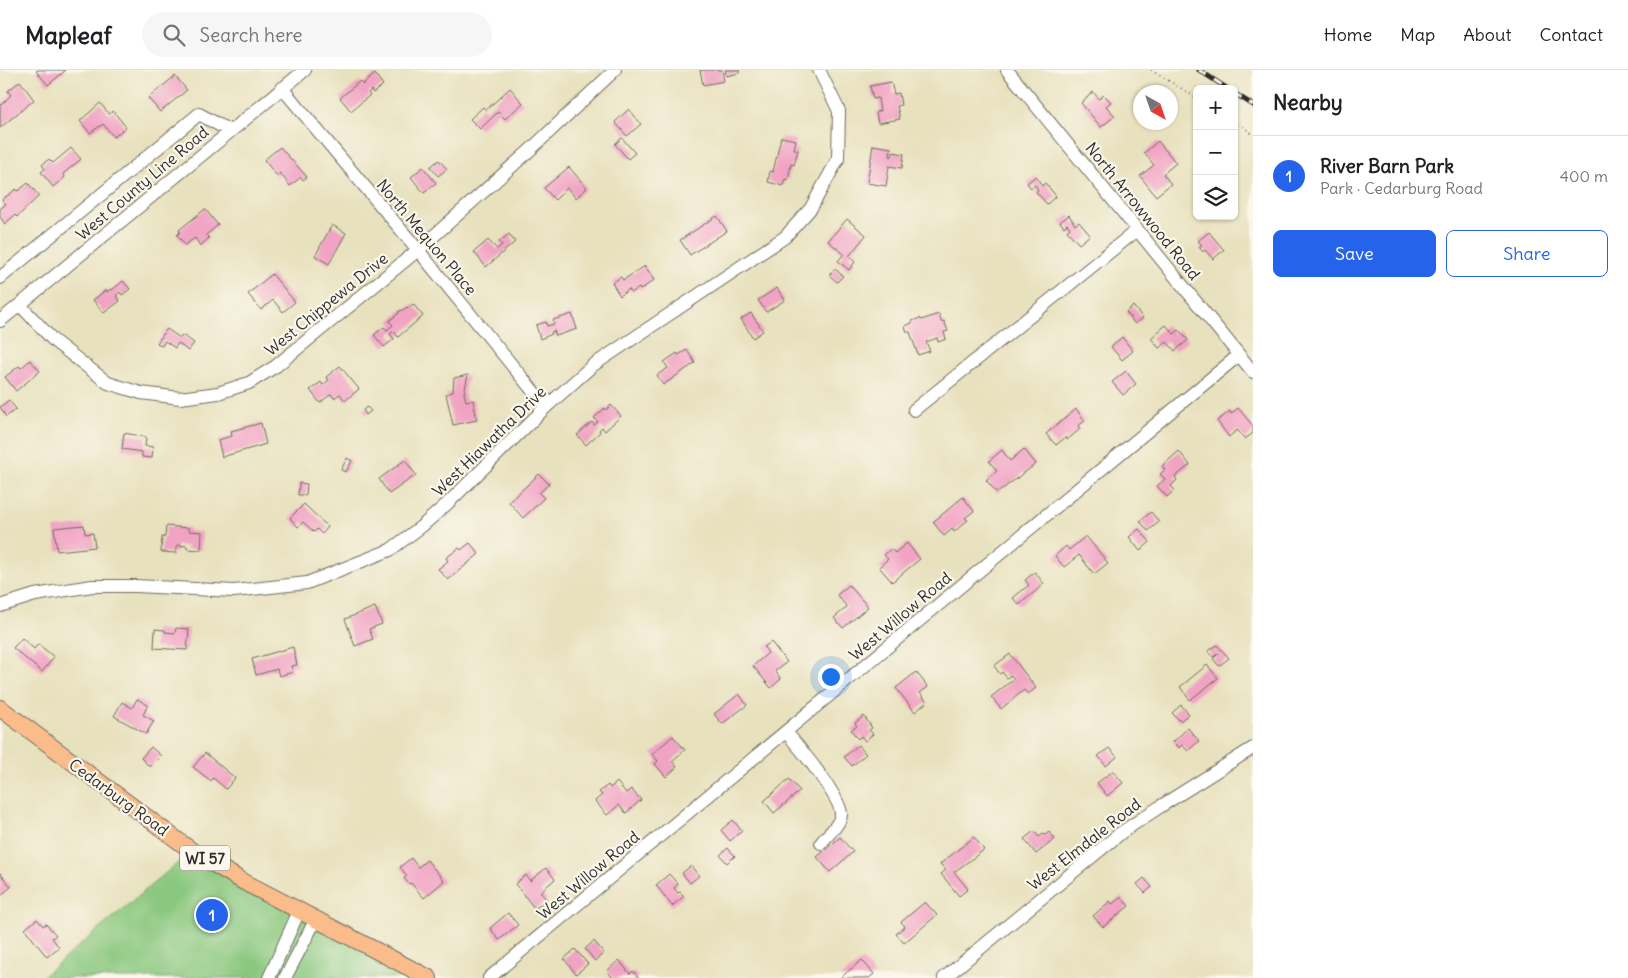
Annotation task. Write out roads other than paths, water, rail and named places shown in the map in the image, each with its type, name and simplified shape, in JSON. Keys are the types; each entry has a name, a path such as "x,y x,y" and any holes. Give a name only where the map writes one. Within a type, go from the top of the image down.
{"main road":[{"name":"Cedarburg Road","path":"0,708 192,851 244,882 429,978"}],"street":[{"name":"West County Line Road","path":"0,321 305,70"},
{"name":"West Chippewa Drive","path":"20,305 54,342 108,383 141,393 180,398 218,393 249,383 276,366 418,250 528,152 615,70"},
{"name":"West Hiawatha Drive","path":"0,606 35,595 92,586 136,586 234,591 308,584 390,550 422,526 448,503 546,407 592,366 785,237 811,208 838,159 839,111 819,70"},
{"name":"North Arrowwood Road","path":"1007,70 1253,372"},
{"name":"North Mequon Place","path":"282,88 546,407"},
{"path":"0,278 199,114 230,131"},
{"path":"914,410 1137,230"},
{"name":"West Willow Road","path":"489,978 1239,355"},
{"path":"786,732 819,775 840,807 841,816 835,827 821,843"},
{"name":"West Elmdale Road","path":"944,978 1122,832 1253,748"},
{"path":"269,978 299,911"},
{"path":"285,978 316,920"}],"railway":[{"path":"1199,70 1222,85"},
{"path":"1238,96 1253,105"}],"place":[{"name":"River Barn Park","path":"212,915"}]}
